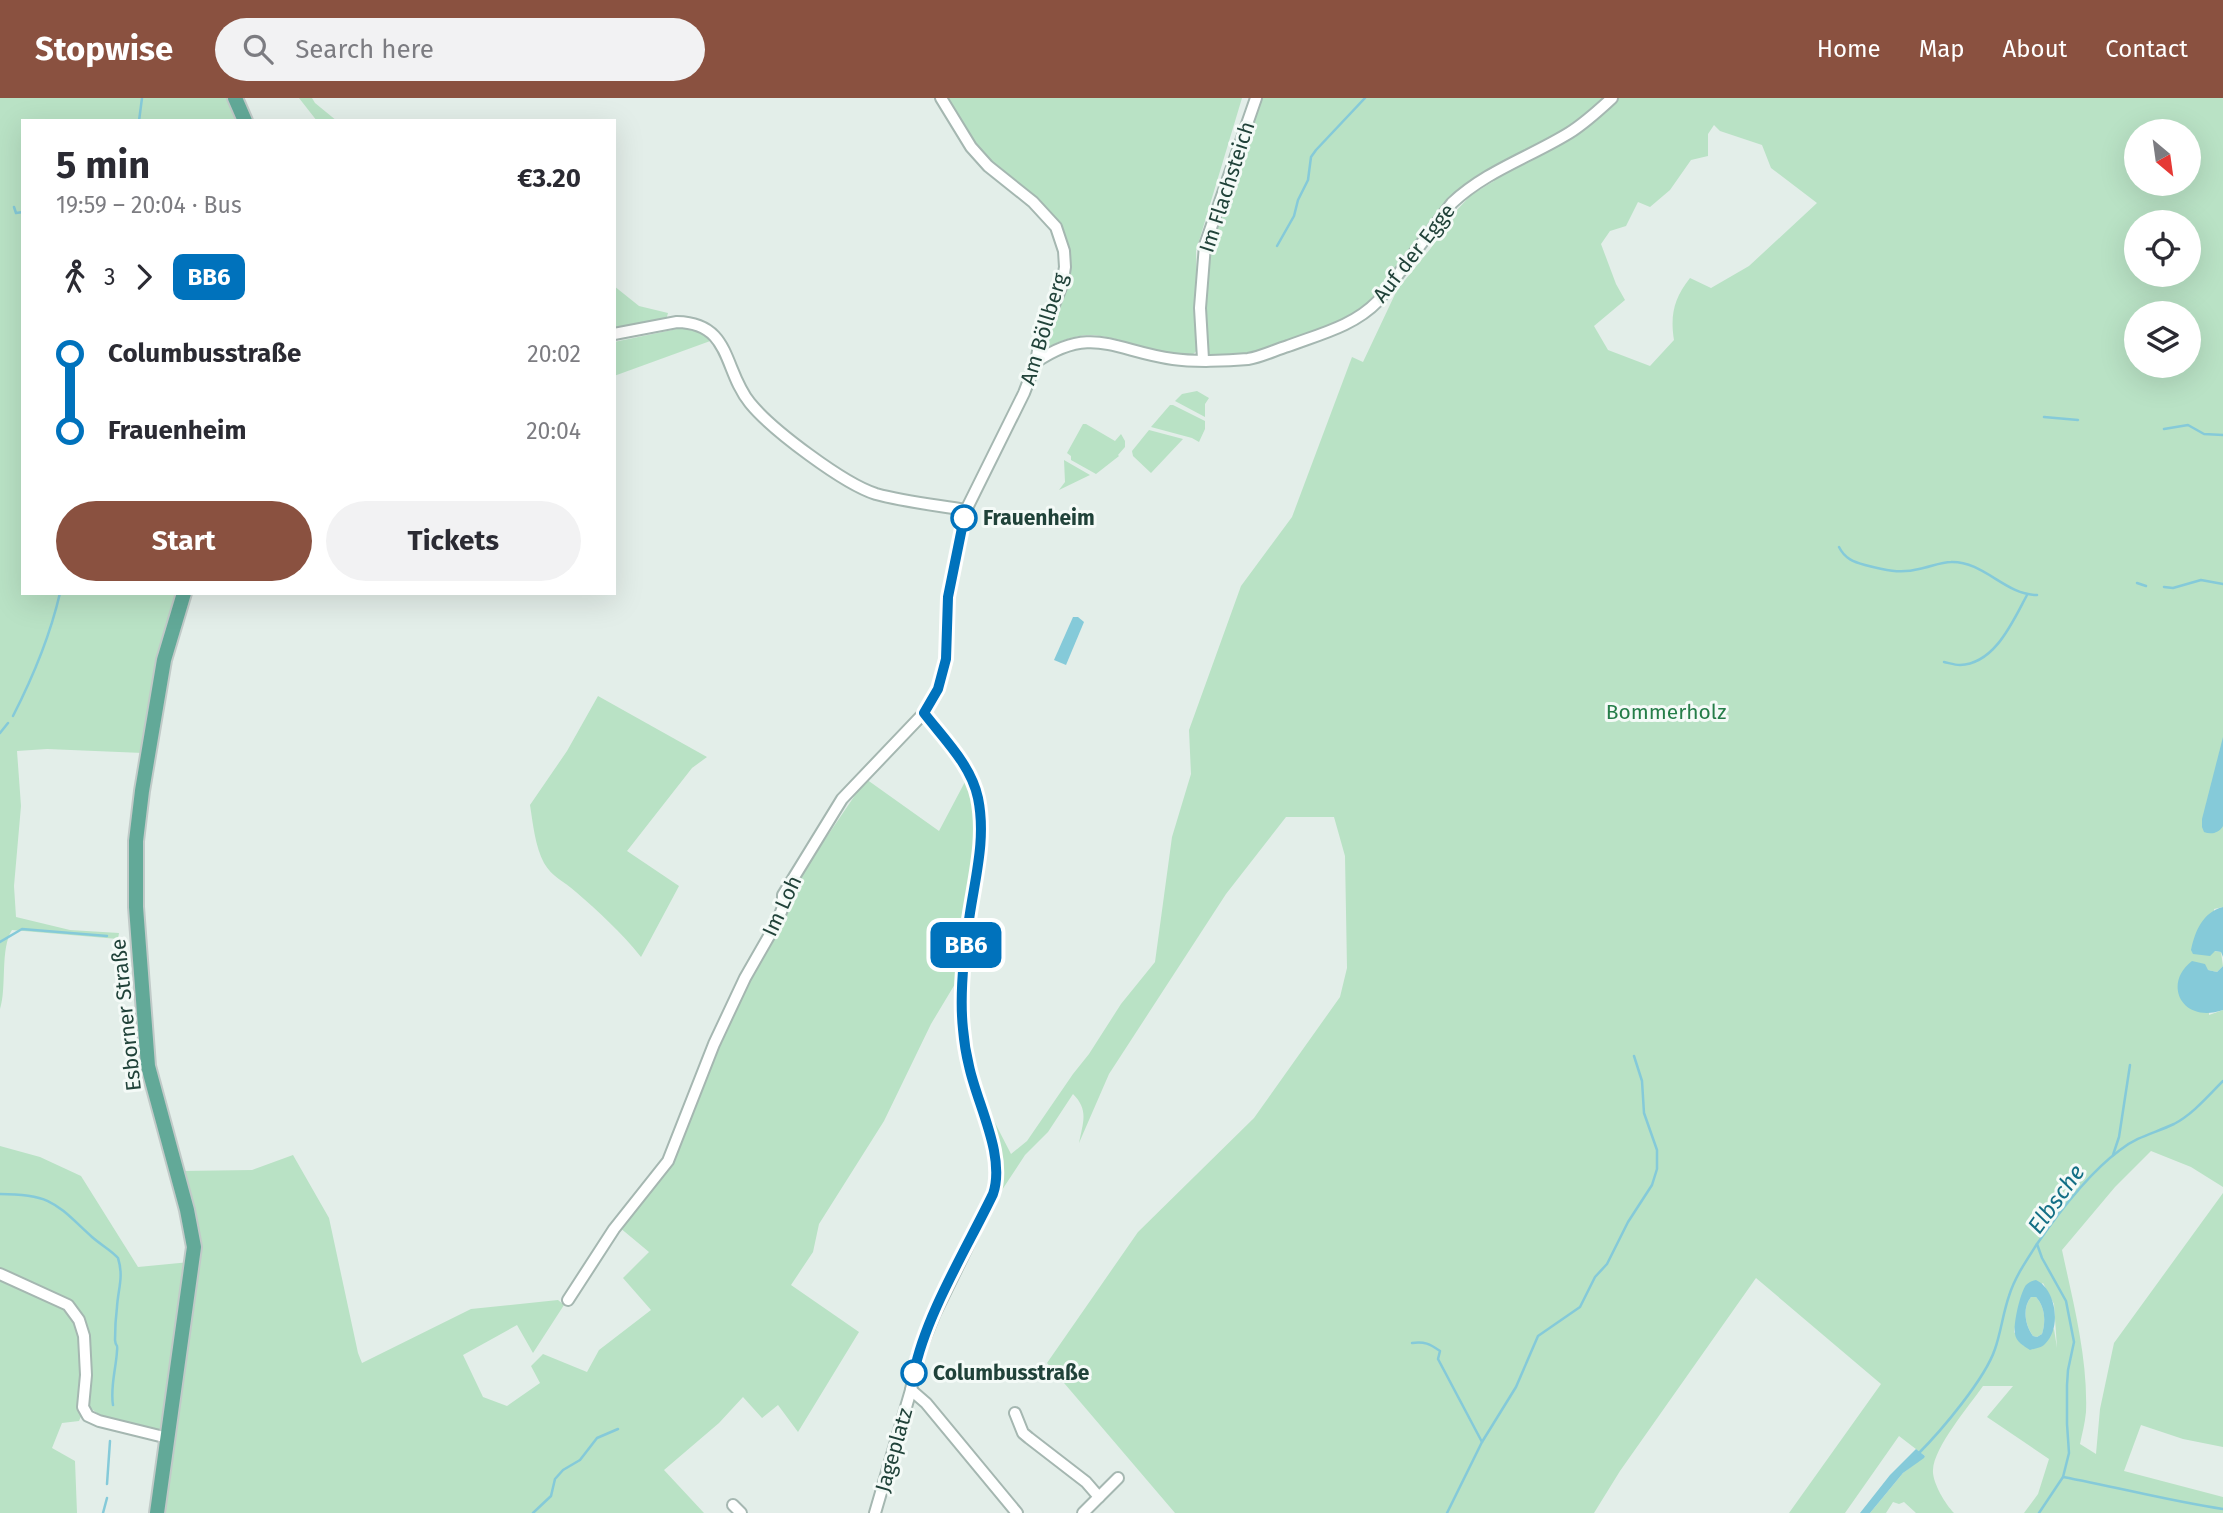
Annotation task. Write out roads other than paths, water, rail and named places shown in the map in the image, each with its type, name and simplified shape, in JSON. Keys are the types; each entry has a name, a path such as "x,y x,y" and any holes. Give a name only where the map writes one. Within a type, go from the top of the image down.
{"main road":[{"path":"235,98 244,119"},
{"name":"Esborner Straße","path":"157,1513 194,1247 187,1210 148,1066 136,907 136,841 164,660 183,595"}],"street":[{"name":"Am Böllberg","path":"941,98 971,147 988,166 1047,215 1060,237 1065,267 1062,285 1040,340 1036,362 1024,393 966,510"},
{"name":"Im Flachsteich","path":"1203,359 1200,308 1205,245 1256,98"},
{"name":"Auf der Egge","path":"1036,362 1061,347 1083,341 1118,346 1171,359 1249,359 1341,327 1359,317 1378,301 1452,203 1464,192 1568,133 1612,98"},
{"path":"616,334 677,322 707,327 721,345 739,385 757,410 788,438 852,484 890,497 966,510"},
{"name":"Im Loh","path":"568,1300 614,1229 668,1161 714,1044 777,922 783,908 783,895 842,799 924,713 938,689 946,659 948,597 966,510"},
{"name":"Jageplatz","path":"875,1513 911,1390 917,1357 934,1315 993,1194 997,1175 990,1135 969,1066 962,1027 963,971 982,825 978,797 967,770 924,713"},
{"path":"0,1274 68,1305 79,1320 84,1336 86,1375 83,1407 88,1416 99,1422 168,1438"},
{"path":"911,1390 926,1403 1017,1513"},
{"path":"1015,1413 1023,1433 1086,1482 1099,1497"},
{"path":"1083,1513 1118,1478"}],"water":[{"path":"1073,617 1084,622 1066,665 1054,660"},
{"path":"2223,737 2223,826 2217,832 2209,833 2204,832 2202,819"},
{"path":"2223,907 2223,957 2221,952 2215,951 2210,956 2193,954 2191,950 2201,923 2210,913"},
{"path":"2192,961 2205,964 2208,970 2217,972 2223,966 2223,1010 2209,1013 2197,1011 2187,1007 2181,999 2178,980"},
{"path":"2036,1280 2043,1285 2052,1300 2055,1319 2054,1329 2045,1344 2030,1350 2017,1339 2015,1330 2024,1289 2028,1283","holes":["2031,1297 2036,1297 2043,1310 2044,1319 2042,1334 2037,1337 2030,1332 2026,1322 2026,1306"]},
{"path":"1916,1449 1924,1458 1903,1473 1870,1513 1860,1513 1890,1475"}],"waterway":[{"path":"139,119 142,98"},
{"path":"1277,246 1294,216 1308,180 1311,157 1365,98"},
{"path":"14,207 16,213 21,212"},
{"path":"2044,417 2078,420"},
{"path":"2164,429 2188,425 2204,434 2223,435"},
{"path":"1839,547 1854,561 1892,571 1912,570 1947,562 1963,563 2015,590 2037,595"},
{"path":"2164,587 2173,588 2201,580 2223,584"},
{"path":"2137,583 2146,586"},
{"path":"13,716 40,656 59,595"},
{"path":"1944,662 1960,665 1972,663 1993,649 2016,617 2027,595"},
{"path":"0,733 8,723"},
{"path":"0,942 22,929 107,936"},
{"path":"1447,1513 1482,1442 1516,1387 1538,1336 1580,1307 1595,1277 1607,1264 1628,1222 1652,1185 1657,1169 1657,1150 1644,1113 1642,1081 1634,1056"},
{"path":"2113,1155 2119,1137 2130,1065"},
{"name":"Elbsche","path":"2039,1513 2063,1477 2069,1453 2067,1385 2074,1342 2066,1301 2037,1244 2075,1194 2108,1159 2133,1141 2181,1120 2223,1081"},
{"path":"0,1194 31,1196 52,1203 118,1258 121,1277 113,1405"},
{"path":"1918,1454 1961,1404 1990,1361 2011,1289 2037,1244"},
{"path":"1412,1343 1420,1342 1440,1351 1438,1359 1482,1442"},
{"path":"533,1513 551,1496 555,1479 563,1470 580,1460 597,1438 618,1429"},
{"path":"107,1484 110,1441"},
{"path":"2063,1477 2223,1509"},
{"path":"103,1513 107,1498"}],"place":[{"name":"Frauenheim","path":"964,518"},
{"name":"Columbusstraße","path":"914,1373"}],"park label":[{"name":"Bommerholz","path":"1666,712"}]}
